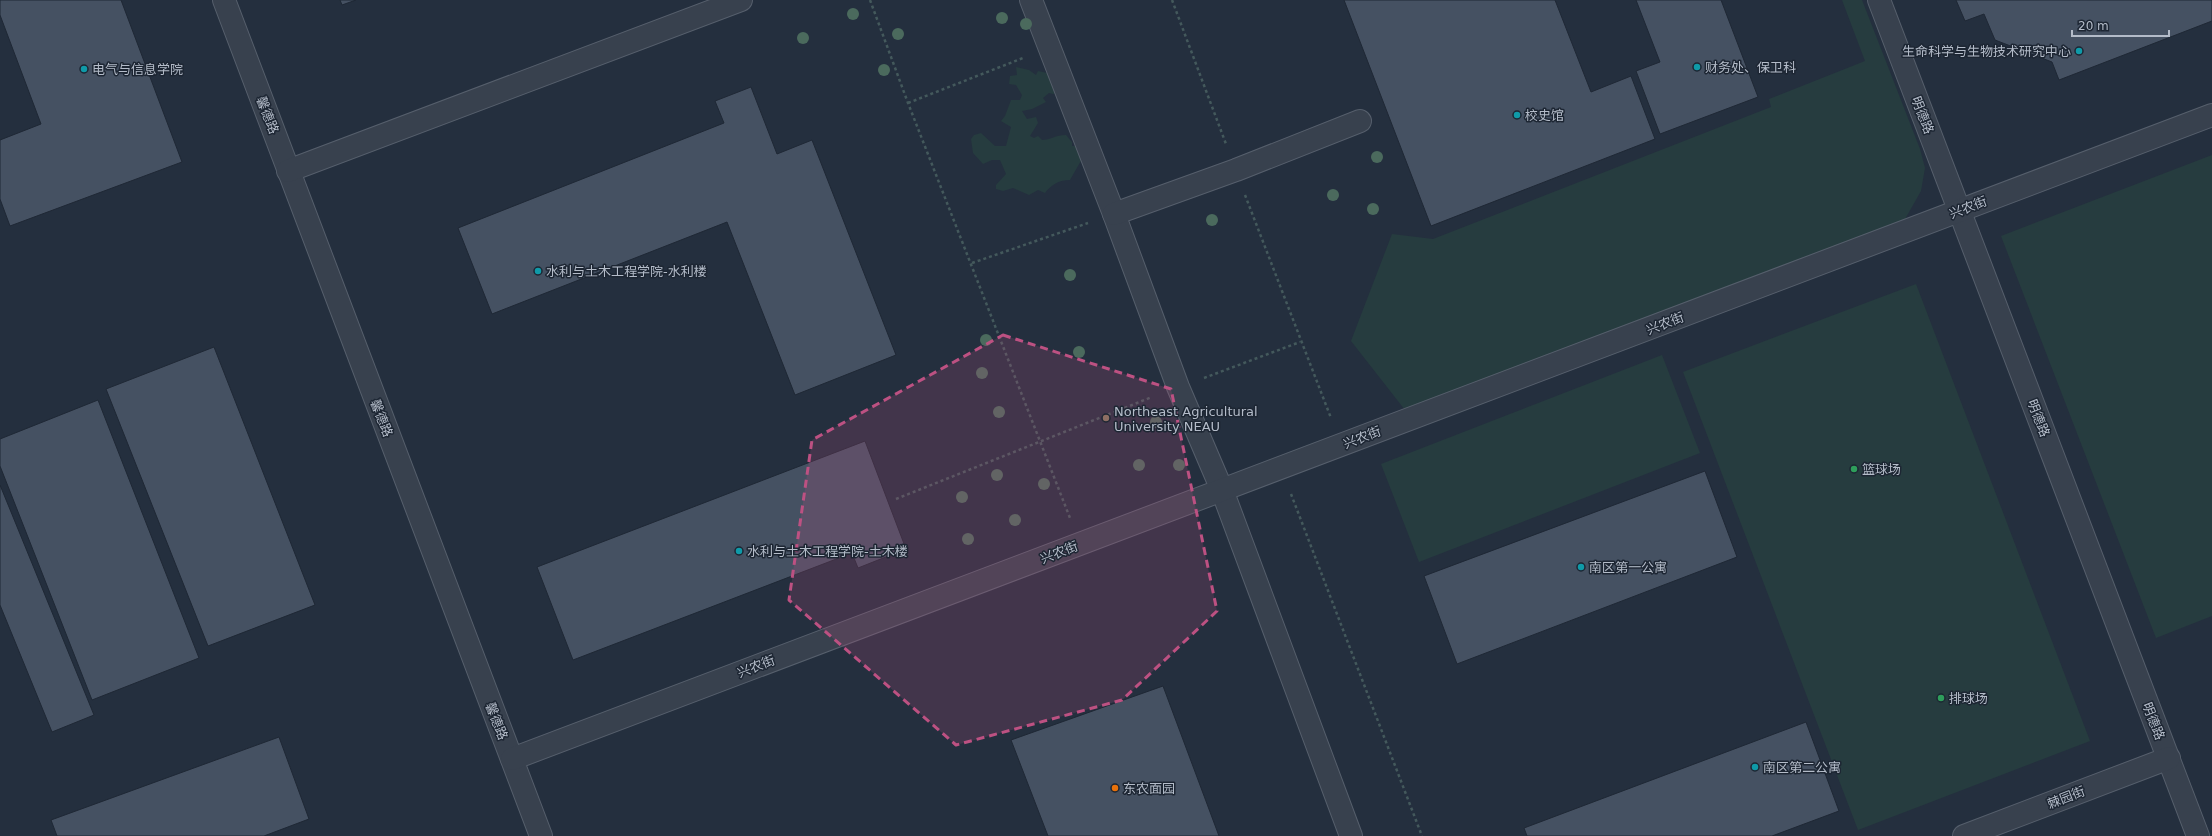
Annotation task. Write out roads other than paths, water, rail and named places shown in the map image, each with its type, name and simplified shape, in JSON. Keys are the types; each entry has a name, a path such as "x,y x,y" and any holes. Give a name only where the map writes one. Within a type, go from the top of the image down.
{"street":[{"name":"馨德路","path":"224,0 541,836"},
{"path":"288,171 741,0"},
{"path":"1030,0 1114,214 1178,387 1222,490 1351,836"},
{"name":"明德路","path":"1879,0 2198,836"},
{"name":"兴农街","path":"512,759 2212,115"},
{"path":"1114,214 1236,170 1360,121"},
{"name":"棘园街","path":"1964,836 2169,758"}],"place":[{"name":"生命科学与生物技术研究中心","path":"2079,51"},
{"name":"财务处、保卫科","path":"1697,67"},
{"name":"电气与信息学院","path":"84,69"},
{"name":"校史馆","path":"1517,115"},
{"name":"水利与土木工程学院-水利楼","path":"538,271"},
{"name":"Northeast Agricultural University NEAU","path":"1106,418"},
{"name":"篮球场","path":"1854,469"},
{"name":"水利与土木工程学院-土木楼","path":"739,551"},
{"name":"南区第一公寓","path":"1581,567"},
{"name":"排球场","path":"1941,698"},
{"name":"南区第二公寓","path":"1755,767"},
{"name":"东农面园","path":"1115,788"}]}
